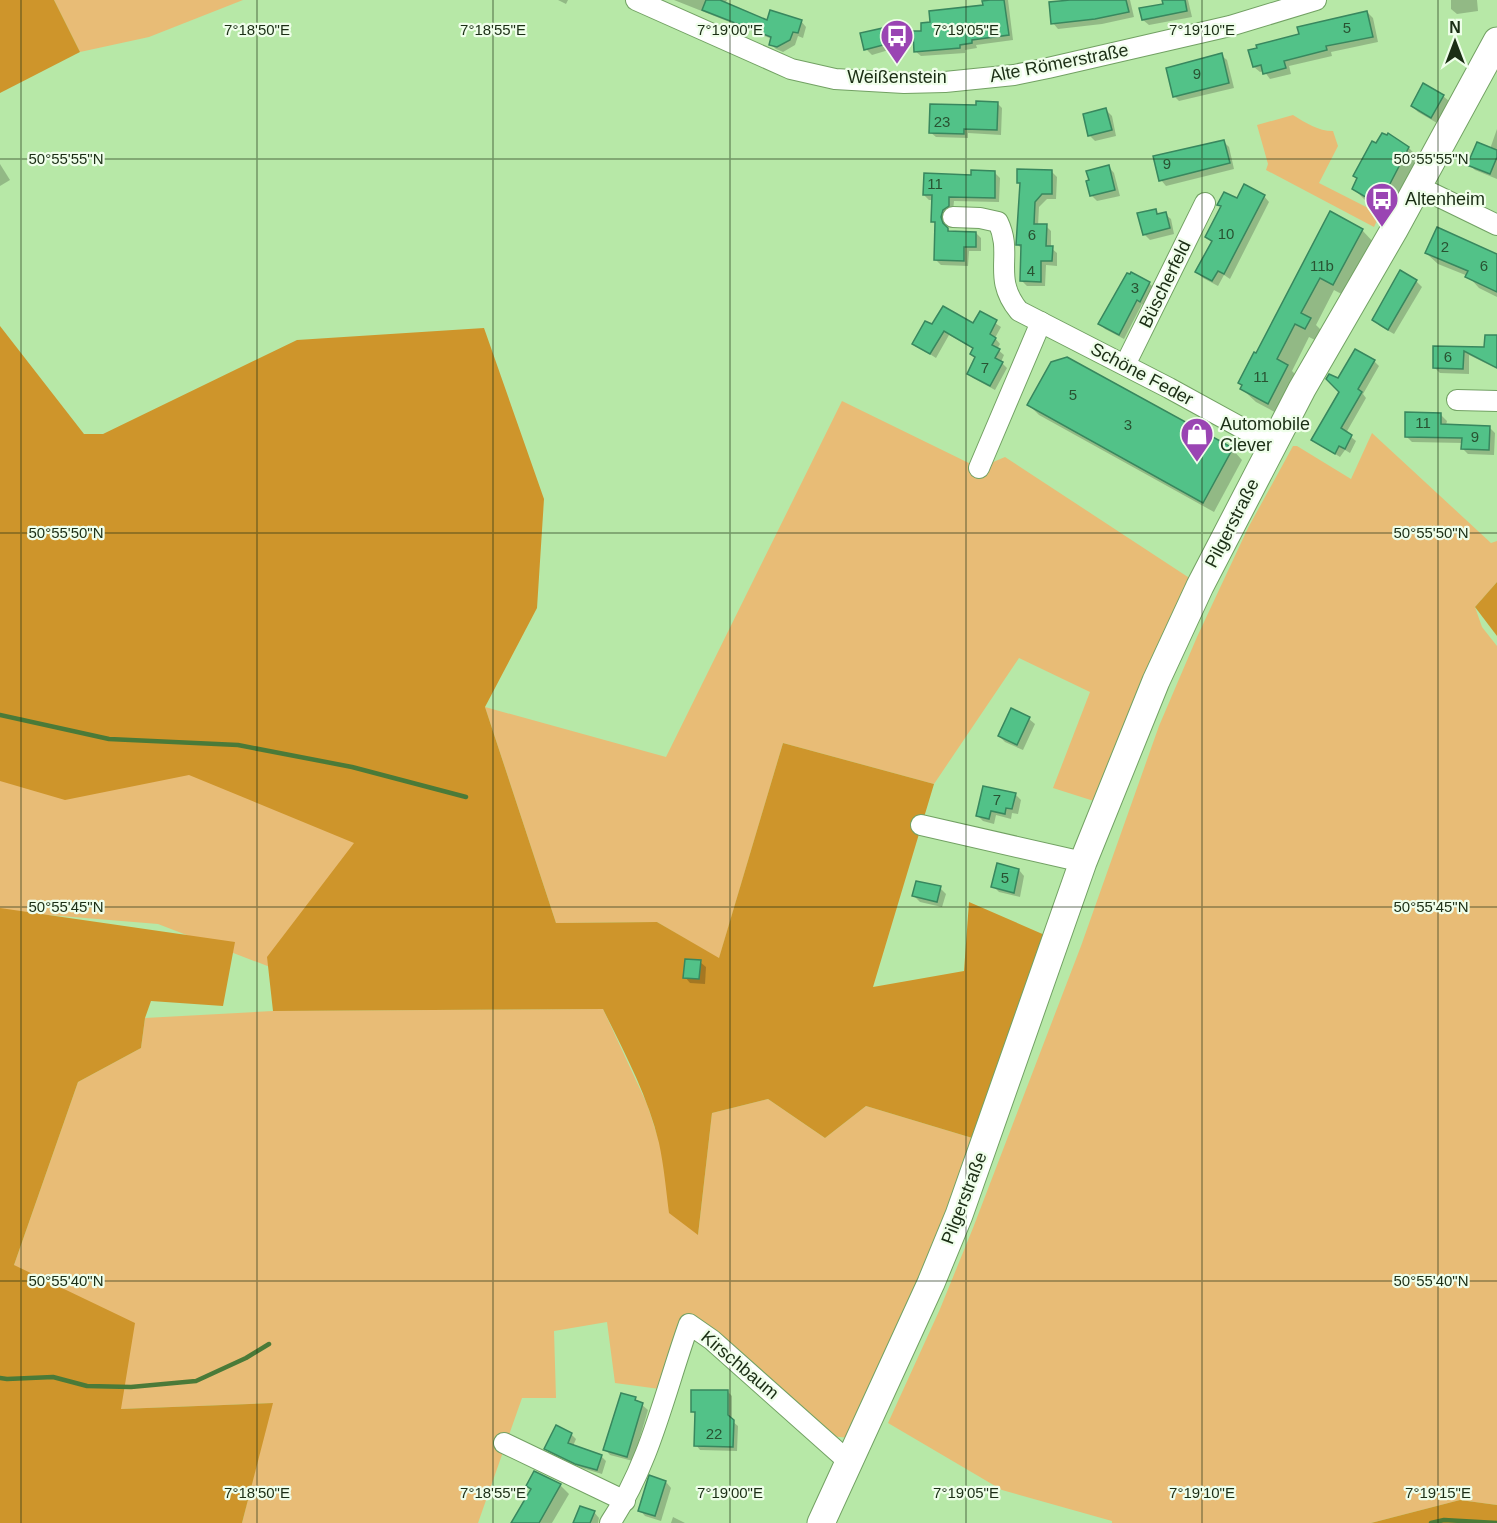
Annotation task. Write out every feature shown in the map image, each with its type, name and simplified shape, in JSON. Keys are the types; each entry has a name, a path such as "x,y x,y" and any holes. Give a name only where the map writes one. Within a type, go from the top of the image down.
{"main road":[{"name":"Pilgerstraße","path":"821,1523 931,1283 959,1215 1083,862 1156,681 1200,586 1302,389 1497,41"}],"street":[{"name":"Alte Römerstraße","path":"636,0 791,69 835,79 904,83 945,82 1014,75 1230,26 1316,0"},
{"path":"1417,186 1497,225"},
{"name":"Büscherfeld","path":"1125,365 1205,203"},
{"name":"Schöne Feder","path":"953,217 981,218 998,222 1004,235 1005,286 1009,299 1019,311 1273,445"},
{"path":"979,468 1041,322"},
{"path":"1457,400 1497,401"},
{"path":"921,825 1083,862"},
{"name":"Kirschbaum","path":"610,1523 625,1501 640,1468 689,1324 721,1347 849,1462"},
{"path":"504,1443 625,1501"}],"shaded area":[{"path":"0,0 54,0 80,52 0,93"},
{"path":"54,0 243,0 149,37 80,52"},
{"path":"1293,115 1317,128 1333,131 1338,146 1319,183 1380,214 1374,227 1266,170 1268,164 1257,125"},
{"path":"0,326 84,434 103,434 297,340 484,328 544,499 537,608 485,707 556,923 657,922 719,958 783,743 934,784 873,987 964,971 969,902 1047,936 979,1140 866,1106 825,1138 768,1099 712,1113 698,1235 669,1213 659,1143 649,1108 603,1009 273,1011 267,957 354,843 189,775 65,800 0,781"},
{"path":"842,401 979,468 1005,457 1194,581 1097,802 1053,788 1090,692 1019,658 934,784 783,743 719,959 657,922 556,923 485,707 666,757"},
{"path":"1372,433 1491,543 1497,541 1497,582 1475,607 1482,627 1497,646 1497,1505 1460,1500 1371,1523 1112,1523 1112,1521 1002,1490 888,1423 940,1309 973,1228 1081,946 1159,726 1197,637 1248,528 1293,446 1297,446 1351,479"},
{"path":"1497,582 1497,636 1475,607"},
{"path":"158,746 362,839 270,967 158,924 0,911 0,754"},
{"path":"0,908 235,942 223,1006 151,1001 145,1018 141,1048 78,1082 14,1265 135,1323 121,1409 273,1403 242,1523 0,1523"},
{"path":"603,1009 647,1104 660,1144 698,1235 712,1113 768,1099 825,1138 866,1106 979,1140 850,1438 830,1436 689,1324 667,1390 615,1383 607,1322 554,1331 556,1398 522,1398 478,1523 242,1523 272,1403 121,1409 14,1265 78,1082 141,1048 145,1018 273,1011"},
{"path":"1460,1500 1497,1505 1497,1523 1371,1523"}],"building":[{"path":"706,0 720,0 767,20 770,10 802,20 798,33 793,32 790,40 777,47 769,45 771,37 702,10"},
{"path":"1004,0 1009,35 972,40 972,43 960,45 960,48 914,52 913,31 921,31 921,23 930,22 929,11 983,5 982,1"},
{"path":"1126,0 1129,12 1051,24 1049,2"},
{"path":"1162,0 1185,0 1187,11 1142,20 1139,8 1163,4"},
{"path":"1367,11 1373,37 1326,46 1327,50 1284,61 1286,68 1263,74 1261,65 1253,67 1248,50 1257,48 1256,45 1299,34 1297,27"},
{"path":"883,28 887,44 864,50 860,33"},
{"path":"1222,53 1229,83 1173,97 1166,68"},
{"path":"1423,83 1444,95 1431,118 1411,106"},
{"path":"976,101 998,102 997,130 964,129 964,134 929,133 930,104 976,105"},
{"path":"1106,108 1112,130 1088,136 1083,114"},
{"path":"1382,133 1387,135 1388,133 1409,147 1379,205 1352,189 1357,178 1353,176 1372,141 1376,143"},
{"path":"1224,140 1230,163 1159,181 1153,156"},
{"path":"1477,142 1497,150 1497,157 1490,174 1467,165"},
{"path":"1109,165 1115,190 1090,196 1086,171"},
{"path":"1017,169 1052,170 1052,194 1042,194 1035,202 1034,224 1047,224 1046,246 1053,246 1052,261 1041,261 1041,282 1020,281 1021,245 1016,245 1020,183 1017,183"},
{"path":"971,170 995,171 995,198 949,197 949,206 943,210 941,217 948,231 976,232 976,247 964,247 964,261 934,260 935,222 931,222 932,195 923,195 924,173 971,175"},
{"path":"1244,184 1265,195 1224,274 1218,271 1212,281 1195,272 1212,241 1205,237 1221,206 1217,205 1224,192 1237,198"},
{"path":"1156,209 1157,214 1166,212 1170,228 1143,235 1137,213"},
{"path":"1330,211 1363,229 1333,285 1320,278 1301,313 1311,318 1305,329 1295,324 1277,359 1288,365 1268,404 1240,389 1242,385 1238,383"},
{"path":"1437,227 1497,254 1497,292 1465,277 1468,271 1425,253"},
{"path":"1400,270 1417,280 1388,330 1372,320"},
{"path":"1131,272 1150,282 1140,302 1137,300 1119,335 1098,324 1127,273"},
{"path":"943,306 973,323 980,311 997,320 990,334 996,338 992,345 1000,349 995,358 1003,362 990,386 967,374 975,357 970,354 973,348 944,331 930,354 912,344 925,321 932,324"},
{"path":"1485,335 1497,335 1497,368 1464,351 1463,369 1433,368 1433,346 1484,347"},
{"path":"1355,349 1375,360 1358,389 1362,392 1341,428 1352,435 1345,449 1339,446 1335,454 1311,440 1339,392 1326,379 1329,374 1338,378"},
{"path":"1067,357 1233,448 1203,503 1027,405 1051,362"},
{"path":"1405,412 1441,413 1441,424 1490,426 1489,450 1461,449 1462,438 1405,437"},
{"path":"1011,708 1030,717 1017,745 998,736"},
{"path":"983,786 1016,793 1012,809 1006,808 1005,814 991,811 989,819 976,816"},
{"path":"997,863 1019,869 1014,893 991,887"},
{"path":"916,881 941,886 937,902 912,896"},
{"path":"685,959 701,960 699,979 683,978"},
{"path":"691,1390 728,1390 728,1415 734,1420 733,1447 694,1446 695,1412 691,1412"},
{"path":"621,1393 636,1397 635,1400 643,1403 627,1457 603,1450"},
{"path":"556,1425 572,1433 568,1443 602,1455 597,1470 575,1464 544,1449"},
{"path":"534,1471 561,1484 539,1523 511,1523 531,1489 526,1486"},
{"path":"649,1475 666,1481 655,1516 638,1511"},
{"path":"580,1506 595,1511 590,1523 573,1523"}],"waterway":[{"path":"0,715 109,739 238,745 352,767 466,797"},
{"path":"0,1378 53,1377 87,1386 131,1387 196,1381 246,1358 269,1344"},
{"path":"1431,1523 1444,1520 1497,1523"}],"place":[{"name":"Weißenstein","path":"897,65"},
{"name":"Altenheim","path":"1382,228"},
{"name":"Automobile Clever","path":"1197,463"}]}
